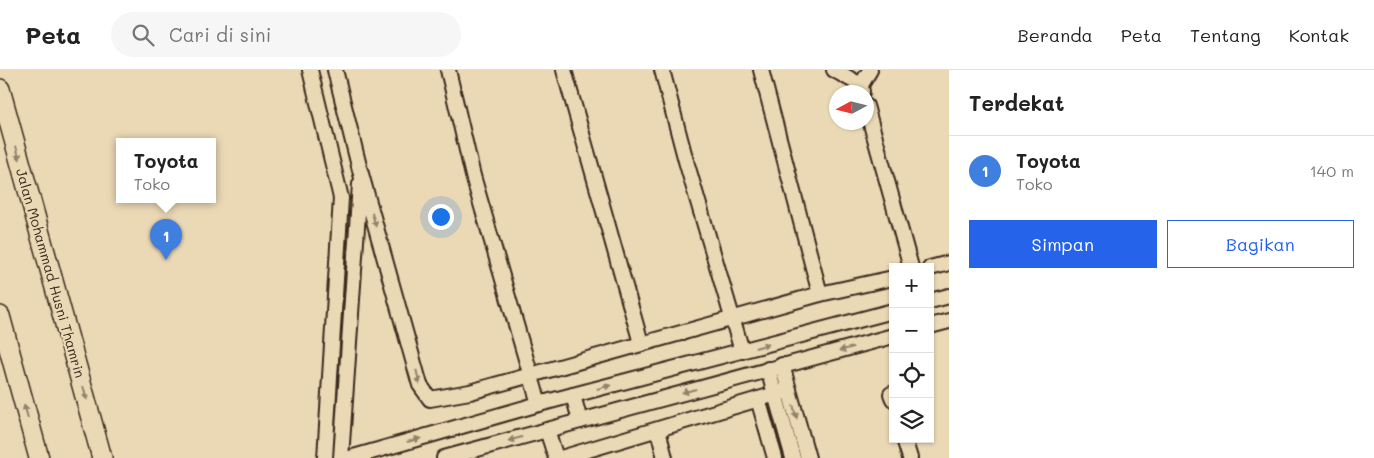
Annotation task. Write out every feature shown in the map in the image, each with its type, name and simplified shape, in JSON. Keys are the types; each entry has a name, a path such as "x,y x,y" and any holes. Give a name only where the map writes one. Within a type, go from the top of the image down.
{"street":[{"path":"310,70 341,198 325,458"},
{"path":"335,70 361,174 420,385 425,395 430,399 437,400 531,375 820,294 889,279"},
{"path":"448,70 473,176 539,404"},
{"path":"564,70 593,178 642,343"},
{"path":"662,70 686,161 742,351"},
{"path":"761,70 820,294"},
{"path":"834,70 856,85"},
{"path":"864,85 870,70"},
{"name":"Jalan Mohammad Husni Thamrin","path":"0,89 102,458"},
{"path":"873,130 910,263"},
{"path":"341,458 361,174"},
{"path":"934,267 949,263"},
{"path":"934,300 949,296"},
{"path":"350,458 539,404 889,312"},
{"path":"0,316 39,458"},
{"path":"866,318 872,342"},
{"path":"934,325 949,321"},
{"path":"444,458 889,337"},
{"path":"782,366 783,392 794,458"},
{"path":"768,369 783,392 808,458"},
{"path":"561,458 783,392"},
{"path":"573,395 580,421"},
{"path":"758,399 775,458"},
{"path":"547,430 556,458"},
{"path":"658,430 665,458"},
{"path":"905,443 910,458"}],"place":[{"name":"Toyota","path":"166,260"}]}
